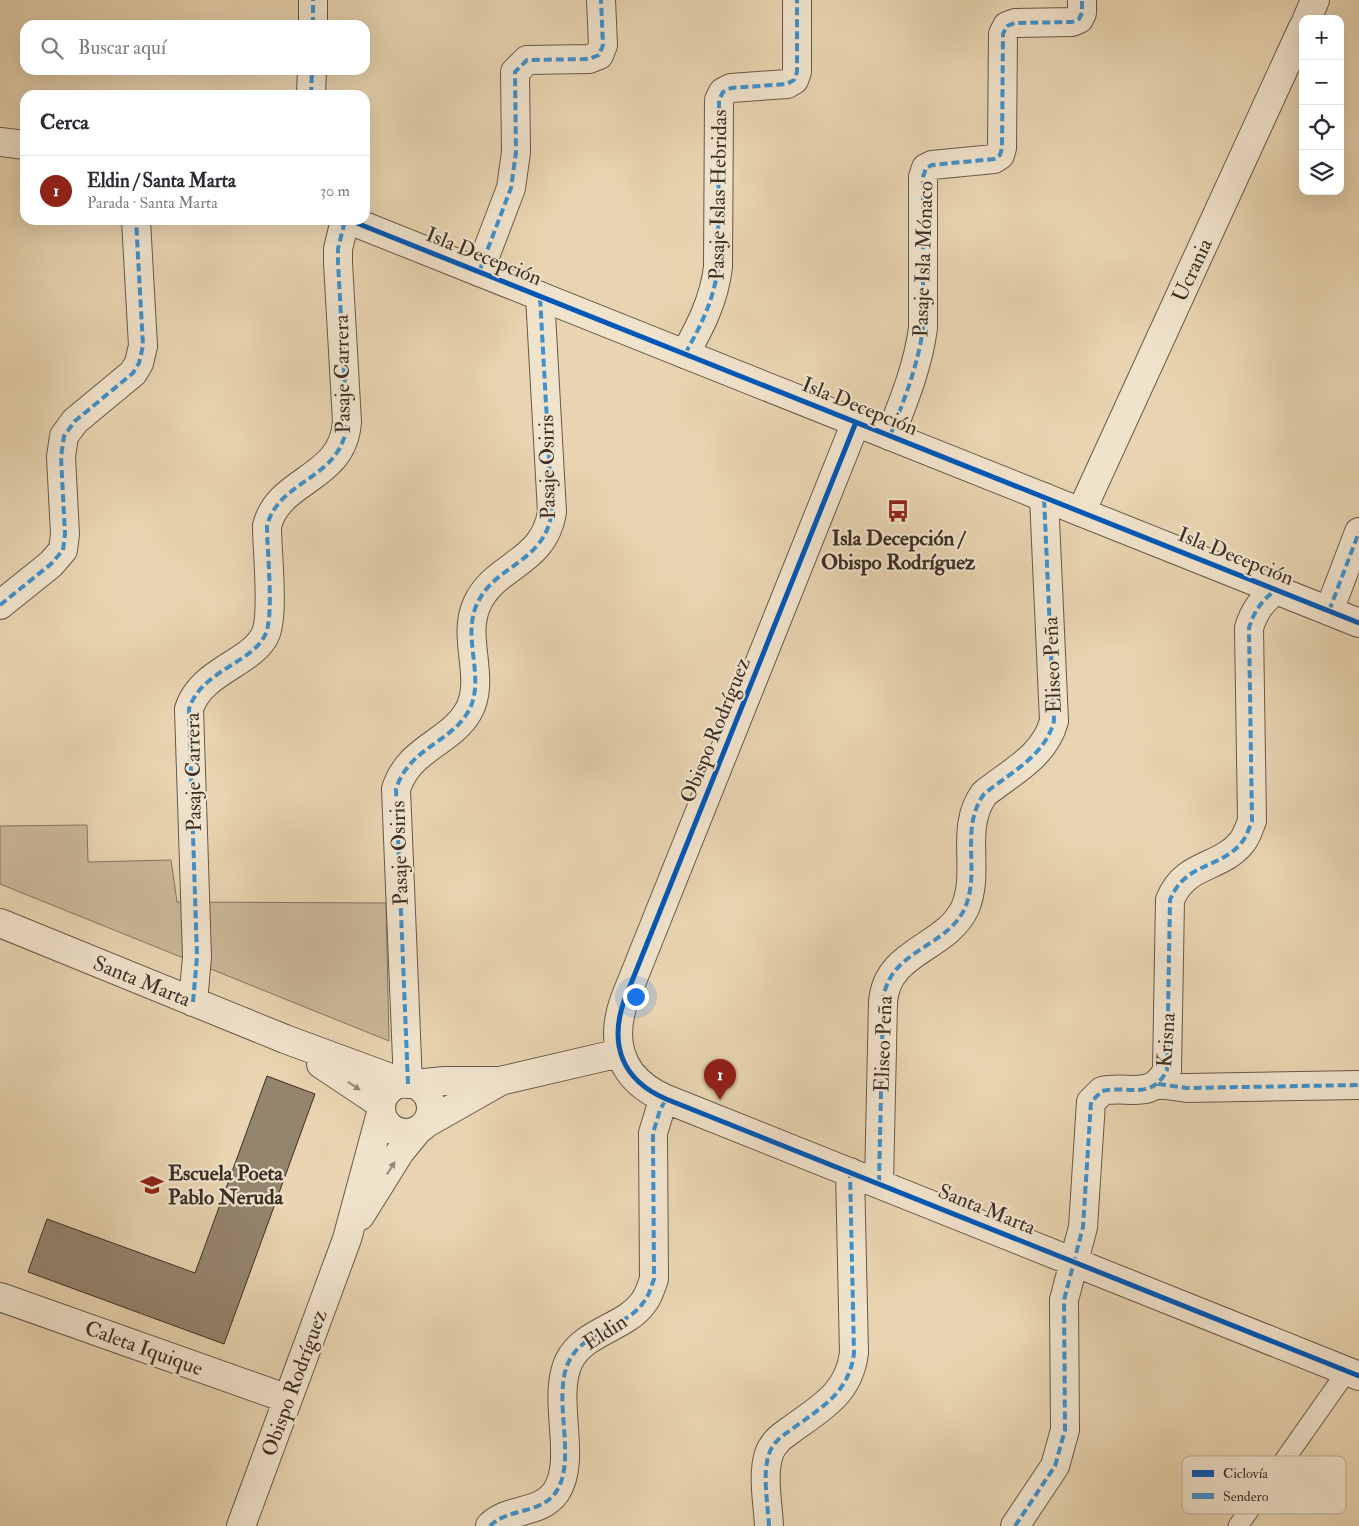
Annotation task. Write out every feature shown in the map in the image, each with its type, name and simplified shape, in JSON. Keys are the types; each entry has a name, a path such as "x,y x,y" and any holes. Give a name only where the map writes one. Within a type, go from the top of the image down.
{"street":[{"path":"313,0 313,20"},
{"path":"479,272 511,188 516,152 516,72 527,60 589,59 599,55 603,45 601,0"},
{"name":"Pasaje Islas Hebridas","path":"685,354 706,315 716,288 718,268 719,100 724,92 732,88 787,84 794,80 797,72 797,0"},
{"name":"Pasaje Isla Mónaco","path":"890,436 913,376 923,328 923,177 926,168 932,165 994,159 1000,156 1002,148 1003,34 1006,26 1015,23 1072,22 1079,19 1082,13 1082,0"},
{"path":"1309,15 1315,0"},
{"name":"Ucrania","path":"1081,512 1299,36"},
{"path":"311,90 312,75"},
{"path":"0,142 20,144"},
{"path":"0,605 51,564 62,550 66,534 61,446 68,428 125,380 139,363 143,346 136,225"},
{"name":"Pasaje Carrera","path":"193,1002 197,958 189,709 192,699 201,687 254,648 265,635 270,618 267,526 269,518 278,504 336,457 342,446 347,422 338,256 344,225"},
{"name":"Isla Decepción","path":"362,225 1359,623"},
{"name":"Pasaje Osiris","path":"408,1084 396,789 406,768 461,722 472,704 474,679 472,618 482,594 533,552 540,544 550,524 552,512 540,296"},
{"name":"Obispo Rodríguez","path":"408,1084 445,1081 500,1081 620,1053 617,1035 618,1018 624,1001 856,422"},
{"name":"Eliseo Peña","path":"879,1183 883,1002 887,980 899,965 946,931 964,910 971,884 972,817 978,803 984,794 1044,746 1051,734 1054,721 1044,497"},
{"path":"1329,610 1359,532"},
{"name":"Krisna","path":"1014,1526 1047,1480 1061,1450 1065,1430 1064,1300 1083,1227 1091,1102 1102,1091 1142,1090 1158,1084 1167,1070 1170,900 1182,880 1232,851 1241,843 1252,821 1249,628 1258,606 1276,590"},
{"name":"Santa Marta","path":"0,923 285,1039 408,1084"},
{"name":"Santa Marta","path":"285,1039 381,1108"},
{"name":"Santa Marta","path":"620,1053 627,1068 638,1082 651,1092 666,1099 1353,1373"},
{"name":"Obispo Rodríguez","path":"347,1239 400,1152 422,1127 500,1081"},
{"path":"408,1084 426,1094 430,1102 430,1110 422,1127 411,1133 395,1131 384,1120 381,1108 389,1090 408,1084"},
{"path":"1158,1084 1187,1088 1359,1085"},
{"name":"Eldin","path":"490,1526 501,1517 532,1509 545,1503 556,1493 564,1461 563,1390 564,1375 569,1360 584,1343 634,1313 649,1294 654,1279 653,1133 660,1110 666,1099"},
{"name":"Obispo Rodríguez","path":"241,1526 347,1239 381,1108"},
{"path":"770,1526 766,1463 770,1451 781,1437 839,1392 853,1365 850,1172"},
{"name":"Caleta Iquique","path":"0,1297 288,1399"}],"lane":[{"path":"1291,1456 1353,1373"},
{"path":"1238,1526 1247,1514"}],"shaded area":[{"path":"87,825 88,862 171,860 177,902 386,903 389,1041 0,884 0,826"}],"building":[{"path":"267,1076 315,1094 224,1344 28,1272 47,1219 195,1273"}],"marked path":[{"path":"313,0 313,20"},
{"path":"479,272 511,188 516,152 515,72 527,60 589,59 599,55 603,45 601,0"},
{"path":"685,354 706,312 718,267 719,100 723,92 731,88 787,84 794,80 797,72 797,0"},
{"path":"890,436 914,369 923,328 923,177 926,168 932,165 994,159 1000,155 1002,148 1003,34 1007,26 1015,23 1072,22 1079,19 1082,13 1082,0"},
{"path":"311,90 312,75"},
{"path":"0,605 51,564 63,550 65,534 61,457 64,436 75,421 133,373 139,363 143,346 136,225"},
{"path":"193,1002 197,957 189,709 195,696 204,685 251,652 266,633 270,611 267,526 274,510 284,498 323,468 334,456 343,441 347,422 338,249 344,225"},
{"path":"408,1084 396,789 402,775 410,764 460,723 468,712 475,686 472,631 473,617 477,604 495,580 530,553 539,543 547,529 552,512 540,296"},
{"path":"879,1183 883,1002 887,985 895,971 906,960 945,933 956,922 965,908 971,879 971,835 977,807 984,794 1035,754 1050,733 1054,721 1044,497"},
{"path":"1329,611 1359,532"},
{"path":"1015,1526 1055,1466 1065,1430 1064,1300 1083,1227 1091,1102 1102,1091 1147,1089 1161,1080 1167,1070 1170,900 1185,879 1194,872 1233,851 1244,840 1252,821 1249,628 1259,606 1276,590"},
{"path":"1158,1084 1187,1088 1359,1085"},
{"path":"490,1526 506,1516 542,1504 556,1492 562,1478 565,1463 562,1392 564,1376 569,1361 584,1343 635,1311 650,1291 654,1279 653,1133 660,1110 666,1099"},
{"path":"769,1526 766,1471 771,1450 781,1437 832,1398 840,1389 851,1367 854,1353 850,1172"}],"cycle path":[{"path":"362,225 1359,623"},
{"path":"856,422 624,1001 618,1032 619,1046 629,1071 639,1082 666,1099 1359,1376"}],"place":[{"name":"Isla Decepción / Obispo Rodríguez","path":"898,511"},
{"name":"Eldin / Santa Marta","path":"720,1100"},
{"name":"Escuela Poeta Pablo Neruda","path":"152,1185"}]}
